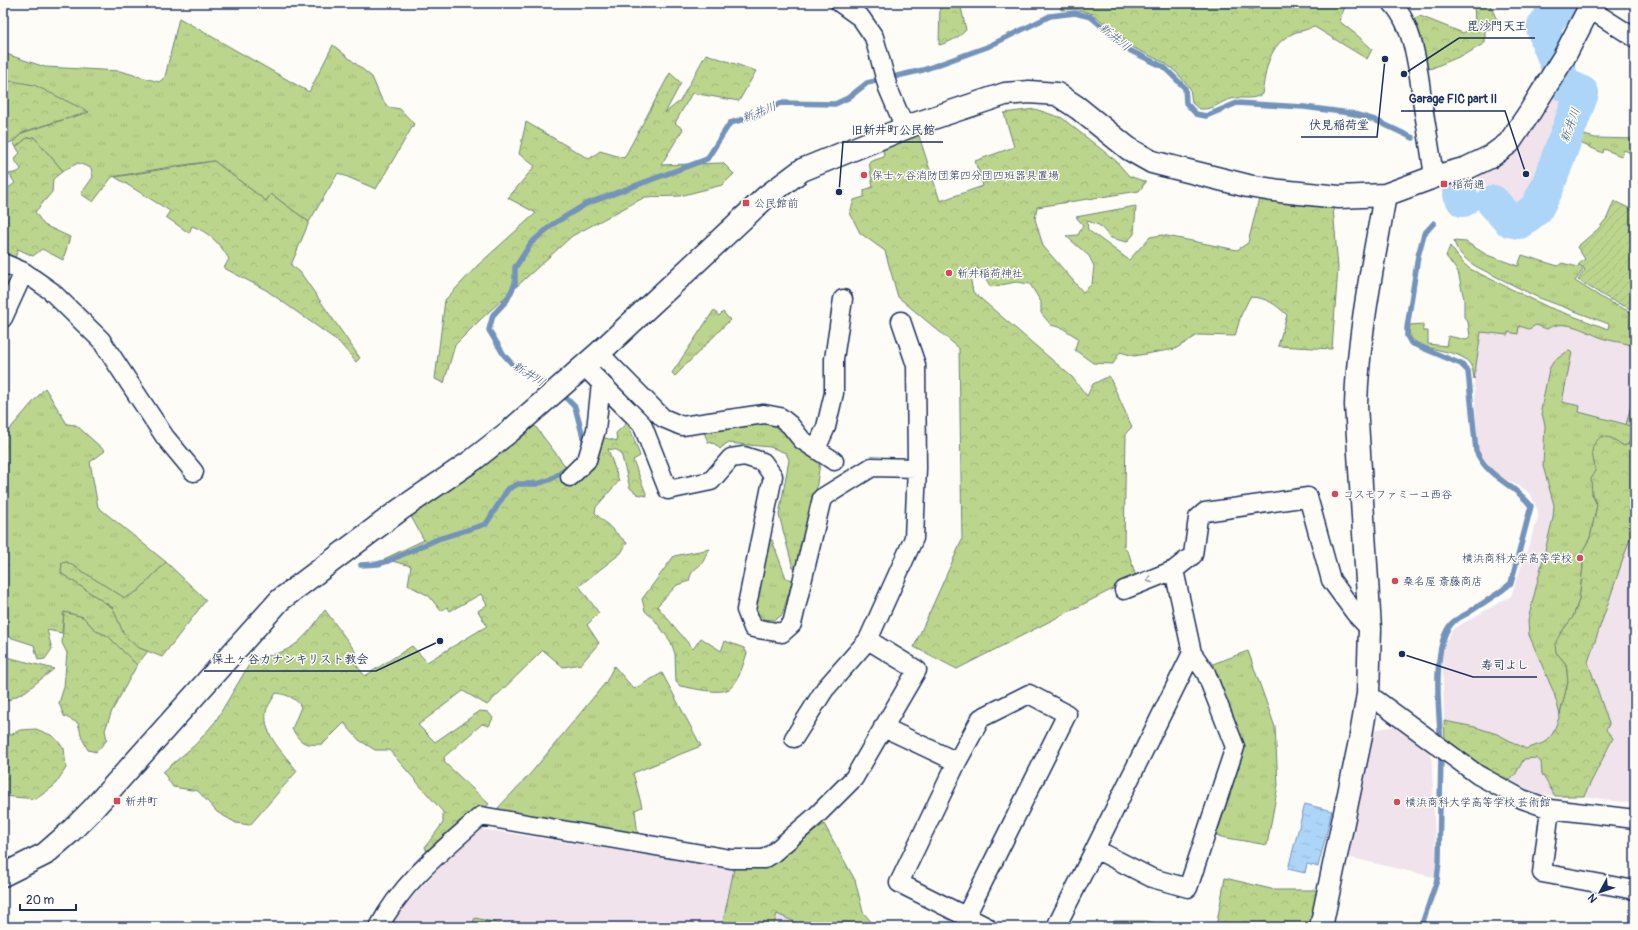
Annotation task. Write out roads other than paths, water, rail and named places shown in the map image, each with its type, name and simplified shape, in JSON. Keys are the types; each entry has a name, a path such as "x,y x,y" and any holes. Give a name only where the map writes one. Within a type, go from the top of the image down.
{"street":[{"path":"840,3 861,18 874,37 886,79 905,128"},
{"path":"1392,3 1405,23 1418,70 1434,177"},
{"path":"3,875 45,854 69,834 280,600 401,509 473,460 510,431 591,360 767,196 802,170 905,128 1005,94 1029,92 1056,94 1078,108 1129,149 1152,162 1248,186 1280,191 1339,197 1385,195 1434,177 1467,168 1490,157 1508,142 1528,115 1564,57 1590,6 1635,38"},
{"path":"1321,927 1360,741 1368,694 1370,630 1356,398 1357,368 1385,195"},
{"path":"3,262 24,272 51,291 101,340 165,437 194,472"},
{"path":"3,318 24,272"},
{"path":"816,449 826,428 834,392 834,359 843,299"},
{"path":"794,738 825,689 868,640 914,538 917,468 916,365 901,321"},
{"path":"591,360 601,383 642,424 668,490 711,481 731,458 744,456 763,462 773,476 746,610 754,628 782,633 792,624 822,498 872,467 917,468"},
{"path":"591,360 663,418 673,423 682,426 764,414 780,417 790,425 802,440 834,461"},
{"path":"570,477 587,460 596,430 601,383"},
{"path":"1124,590 1174,570 1193,555 1198,518 1205,512 1308,497 1331,580 1355,613 1370,630"},
{"path":"1095,849 1152,878 1188,888 1235,747 1206,673 1192,653 1174,570"},
{"path":"379,927 384,916 403,891 439,854 482,816 731,859 764,859 772,854 816,816 854,778 917,670 868,640"},
{"path":"1056,927 1192,653"},
{"path":"966,916 1067,714 1029,694 981,718 957,762 899,883 987,927"},
{"path":"1368,694 1478,775 1522,799 1550,808 1635,819"},
{"path":"883,727 957,762"},
{"path":"1550,808 1542,873 1635,890"}],"water":[{"path":"1305,804 1332,811 1318,867 1307,864 1305,873 1288,869"}],"waterway":[{"name":"新井川","path":"1493,202 1509,220 1519,222 1536,209 1547,188 1582,93 1564,84 1543,28 1551,16 1564,3"},
{"name":"新井川","path":"553,388 513,365 504,355 489,330 493,315 507,300 515,284 515,268 531,243 553,224 586,204 707,159 730,123 762,114 780,103 835,104 848,98 867,83 923,70 987,47 1050,16 1075,13 1091,17 1129,50 1164,67 1185,88 1186,103 1196,114 1206,116 1237,103 1304,107 1350,113 1375,120 1413,138"},
{"name":"新井川","path":"1460,194 1463,200"},
{"name":"新井川","path":"1458,205 1463,200"},
{"path":"1434,223 1424,234 1418,256 1407,336 1411,343 1461,364 1468,371 1476,451 1488,469 1524,498 1531,506 1511,583 1452,623 1445,633 1441,647 1438,680 1441,744"},
{"name":"新井川","path":"561,393 575,407 585,444"},
{"name":"新井川","path":"361,565 378,564 388,561 438,539 486,524 508,489 518,484 537,484 549,480 569,468"},
{"path":"1421,927 1437,880 1439,861 1441,752"}],"place":[{"name":"伏見稲荷堂","path":"1385,59"},
{"name":"毘沙門天王","path":"1404,74"},
{"name":"Garage FIC part II","path":"1526,174"},
{"name":"保士ヶ谷消防団第四分団四班器具置場","path":"864,175"},
{"name":"稲荷通","path":"1444,184"},
{"name":"旧新井町公民館","path":"839,192"},
{"name":"公民館前","path":"746,203"},
{"name":"新井稲荷神社","path":"949,273"},
{"name":"コスモファミーユ西谷","path":"1335,494"},
{"name":"横浜商科大学高等学校","path":"1580,558"},
{"name":"桑名屋 斎藤商店","path":"1395,581"},
{"name":"保土ヶ谷カナンキリスト教会","path":"440,641"},
{"name":"寿司よし","path":"1402,654"},
{"name":"新井町","path":"117,801"},
{"name":"横浜商科大学高等学校 芸術館","path":"1397,802"}]}
